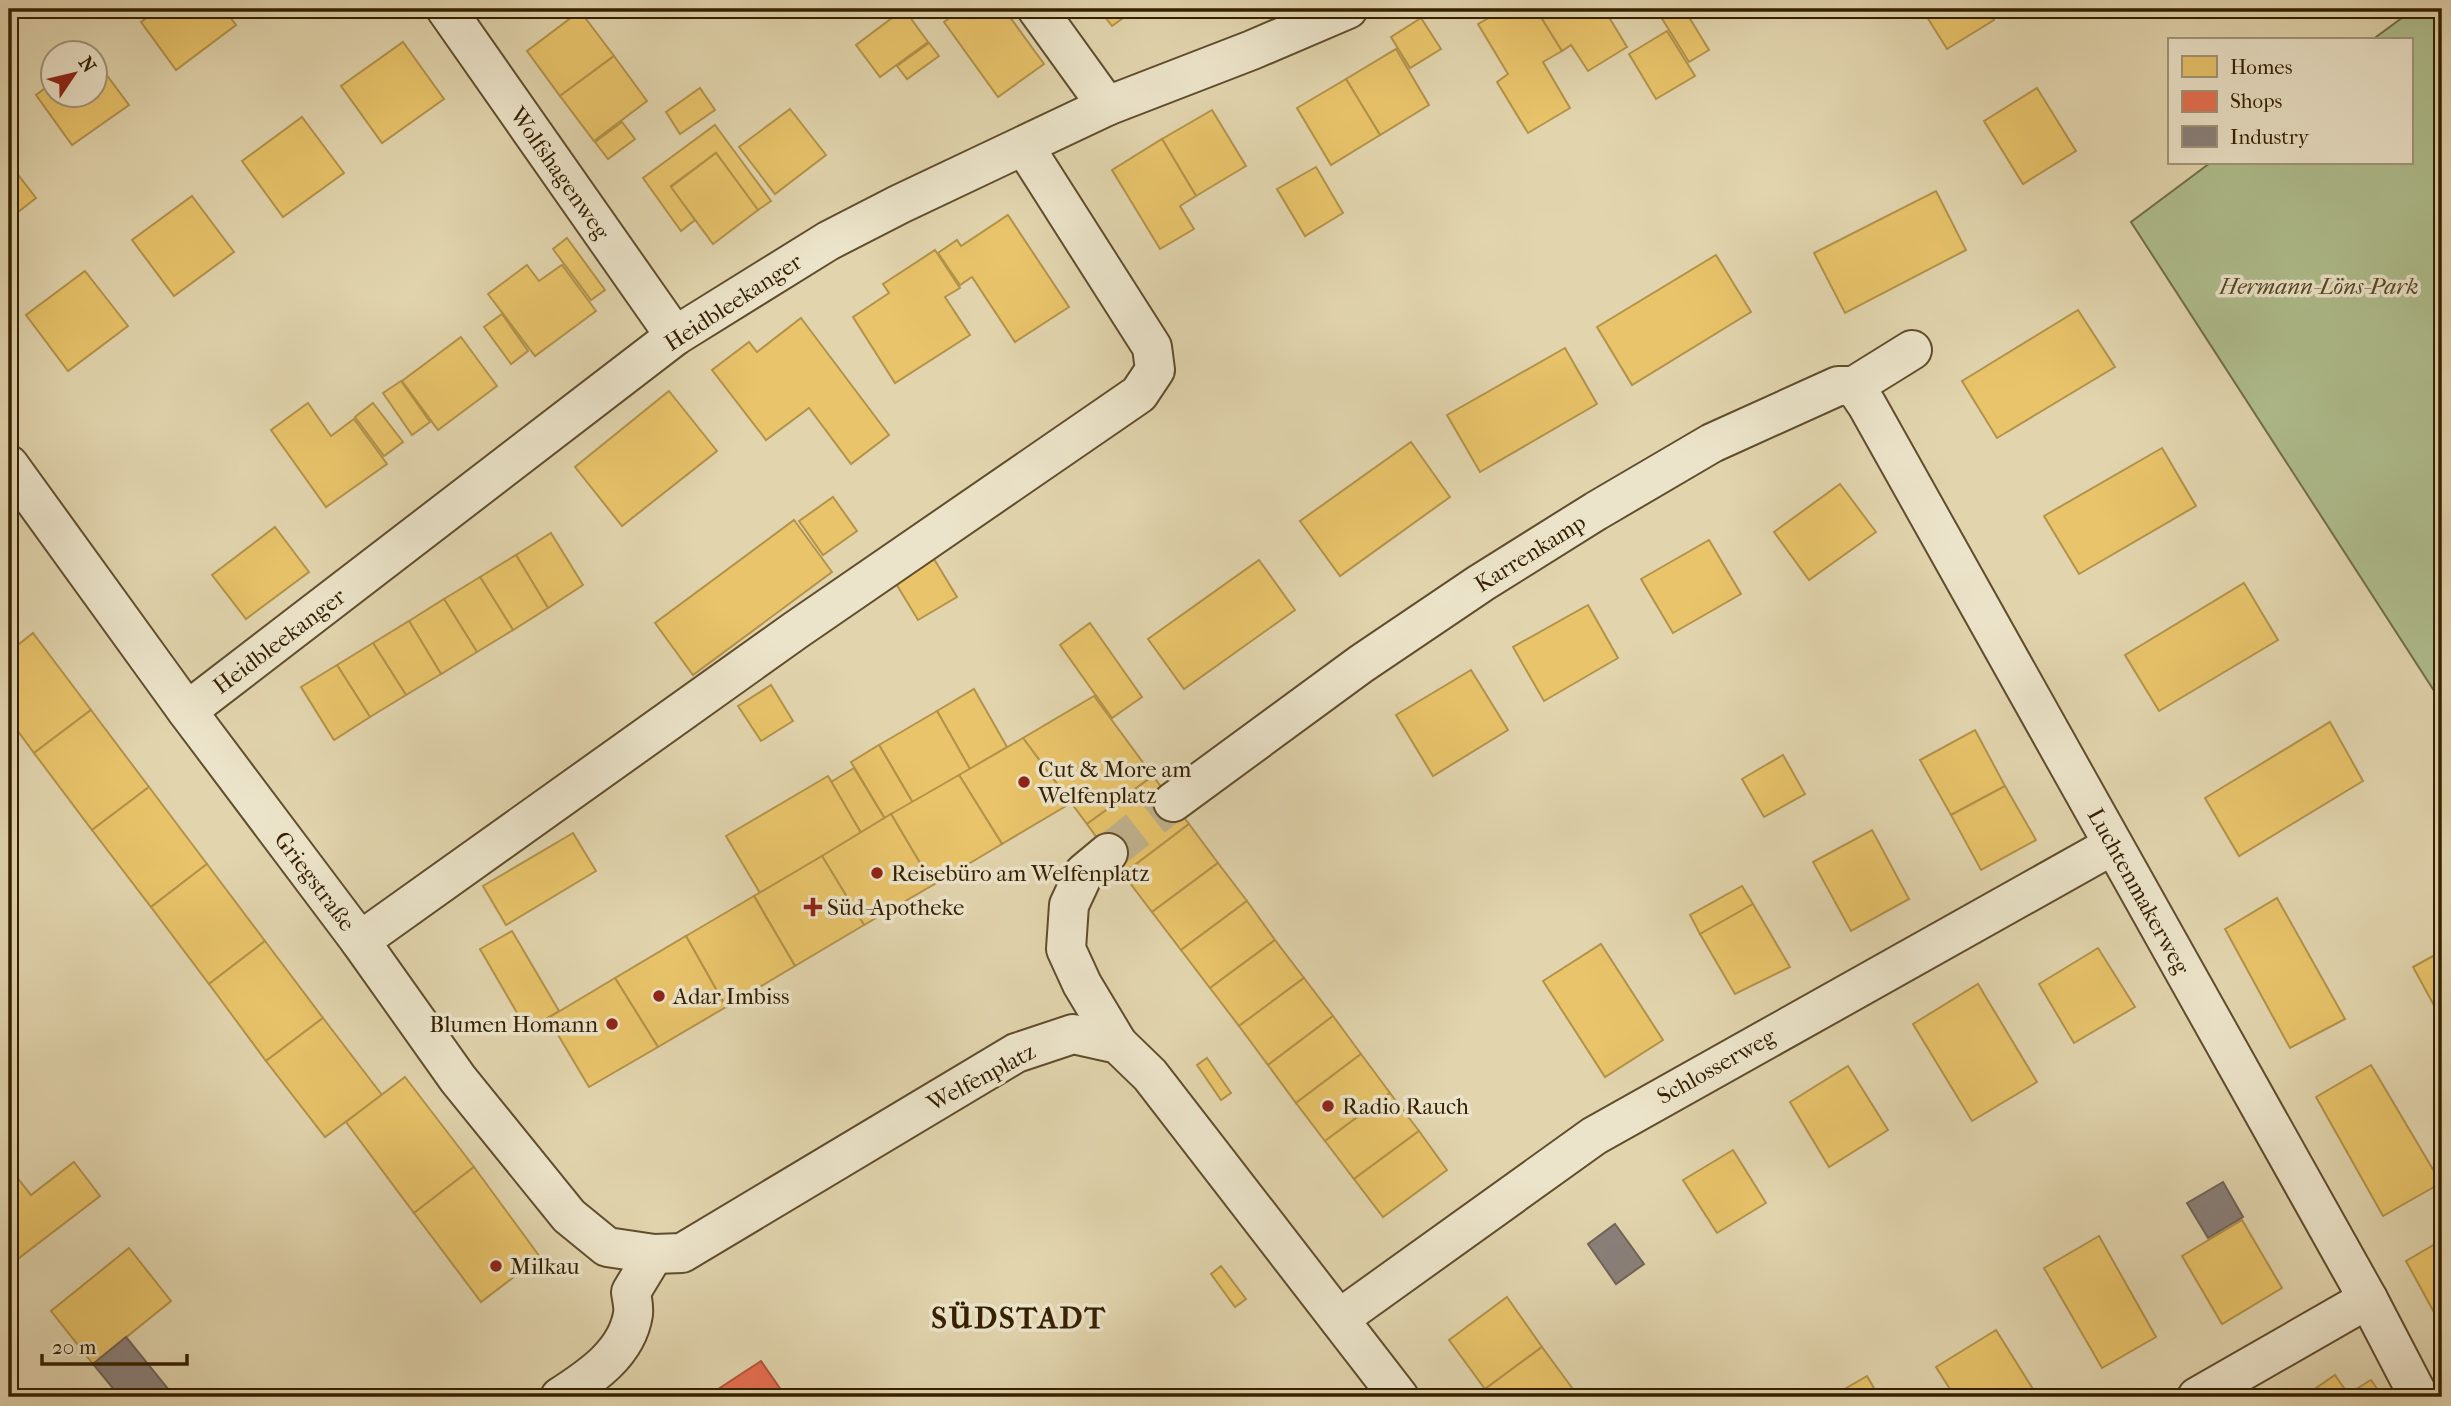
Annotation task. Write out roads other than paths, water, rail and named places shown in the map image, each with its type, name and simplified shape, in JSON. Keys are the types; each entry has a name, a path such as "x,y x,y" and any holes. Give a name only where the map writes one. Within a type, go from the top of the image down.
{"street":[{"name":"Wolfshagenweg","path":"446,9 675,337"},
{"path":"1037,9 1107,106"},
{"name":"Heidbleekanger","path":"187,711 675,337 828,241 1107,106 1252,50 1348,9"},
{"path":"360,941 796,630 1139,394 1155,370 1152,347 1024,146"},
{"name":"Karrenkamp","path":"1173,802 1361,664 1481,583 1596,511 1712,443 1838,386 1854,386 1912,350"},
{"name":"Luchtenmakerweg","path":"1854,386 2368,1299 2419,1397"},
{"name":"Griegstraße","path":"9,465 187,711 360,941 458,1079 569,1216 607,1247 654,1254"},
{"name":"Schlosserweg","path":"1339,1318 1594,1136 2113,845"},
{"path":"1108,853 1084,873 1069,905 1066,949 1082,984 1118,1044 1150,1075 1399,1397"},
{"name":"Welfenplatz","path":"654,1254 682,1253 1016,1053 1073,1034 1118,1044"},
{"path":"560,1397 602,1367 623,1343 634,1312 631,1292 654,1254"},
{"path":"2197,1397 2368,1299"}],"tunnel":[{"path":"1108,853 1173,802"}],"place":[{"name":"Cut & More am Welfenplatz","path":"1024,782"},
{"name":"Reisebüro am Welfenplatz","path":"877,873"},
{"name":"Süd-Apotheke","path":"813,907"},
{"name":"Adar Imbiss","path":"659,996"},
{"name":"Blumen Homann","path":"612,1024"},
{"name":"Radio Rauch","path":"1328,1106"},
{"name":"Milkau","path":"496,1266"}],"district":[{"name":"SÜDSTADT","path":"1019,1318"}],"park label":[{"name":"Hermann-Löns-Park","path":"2319,286"}]}
